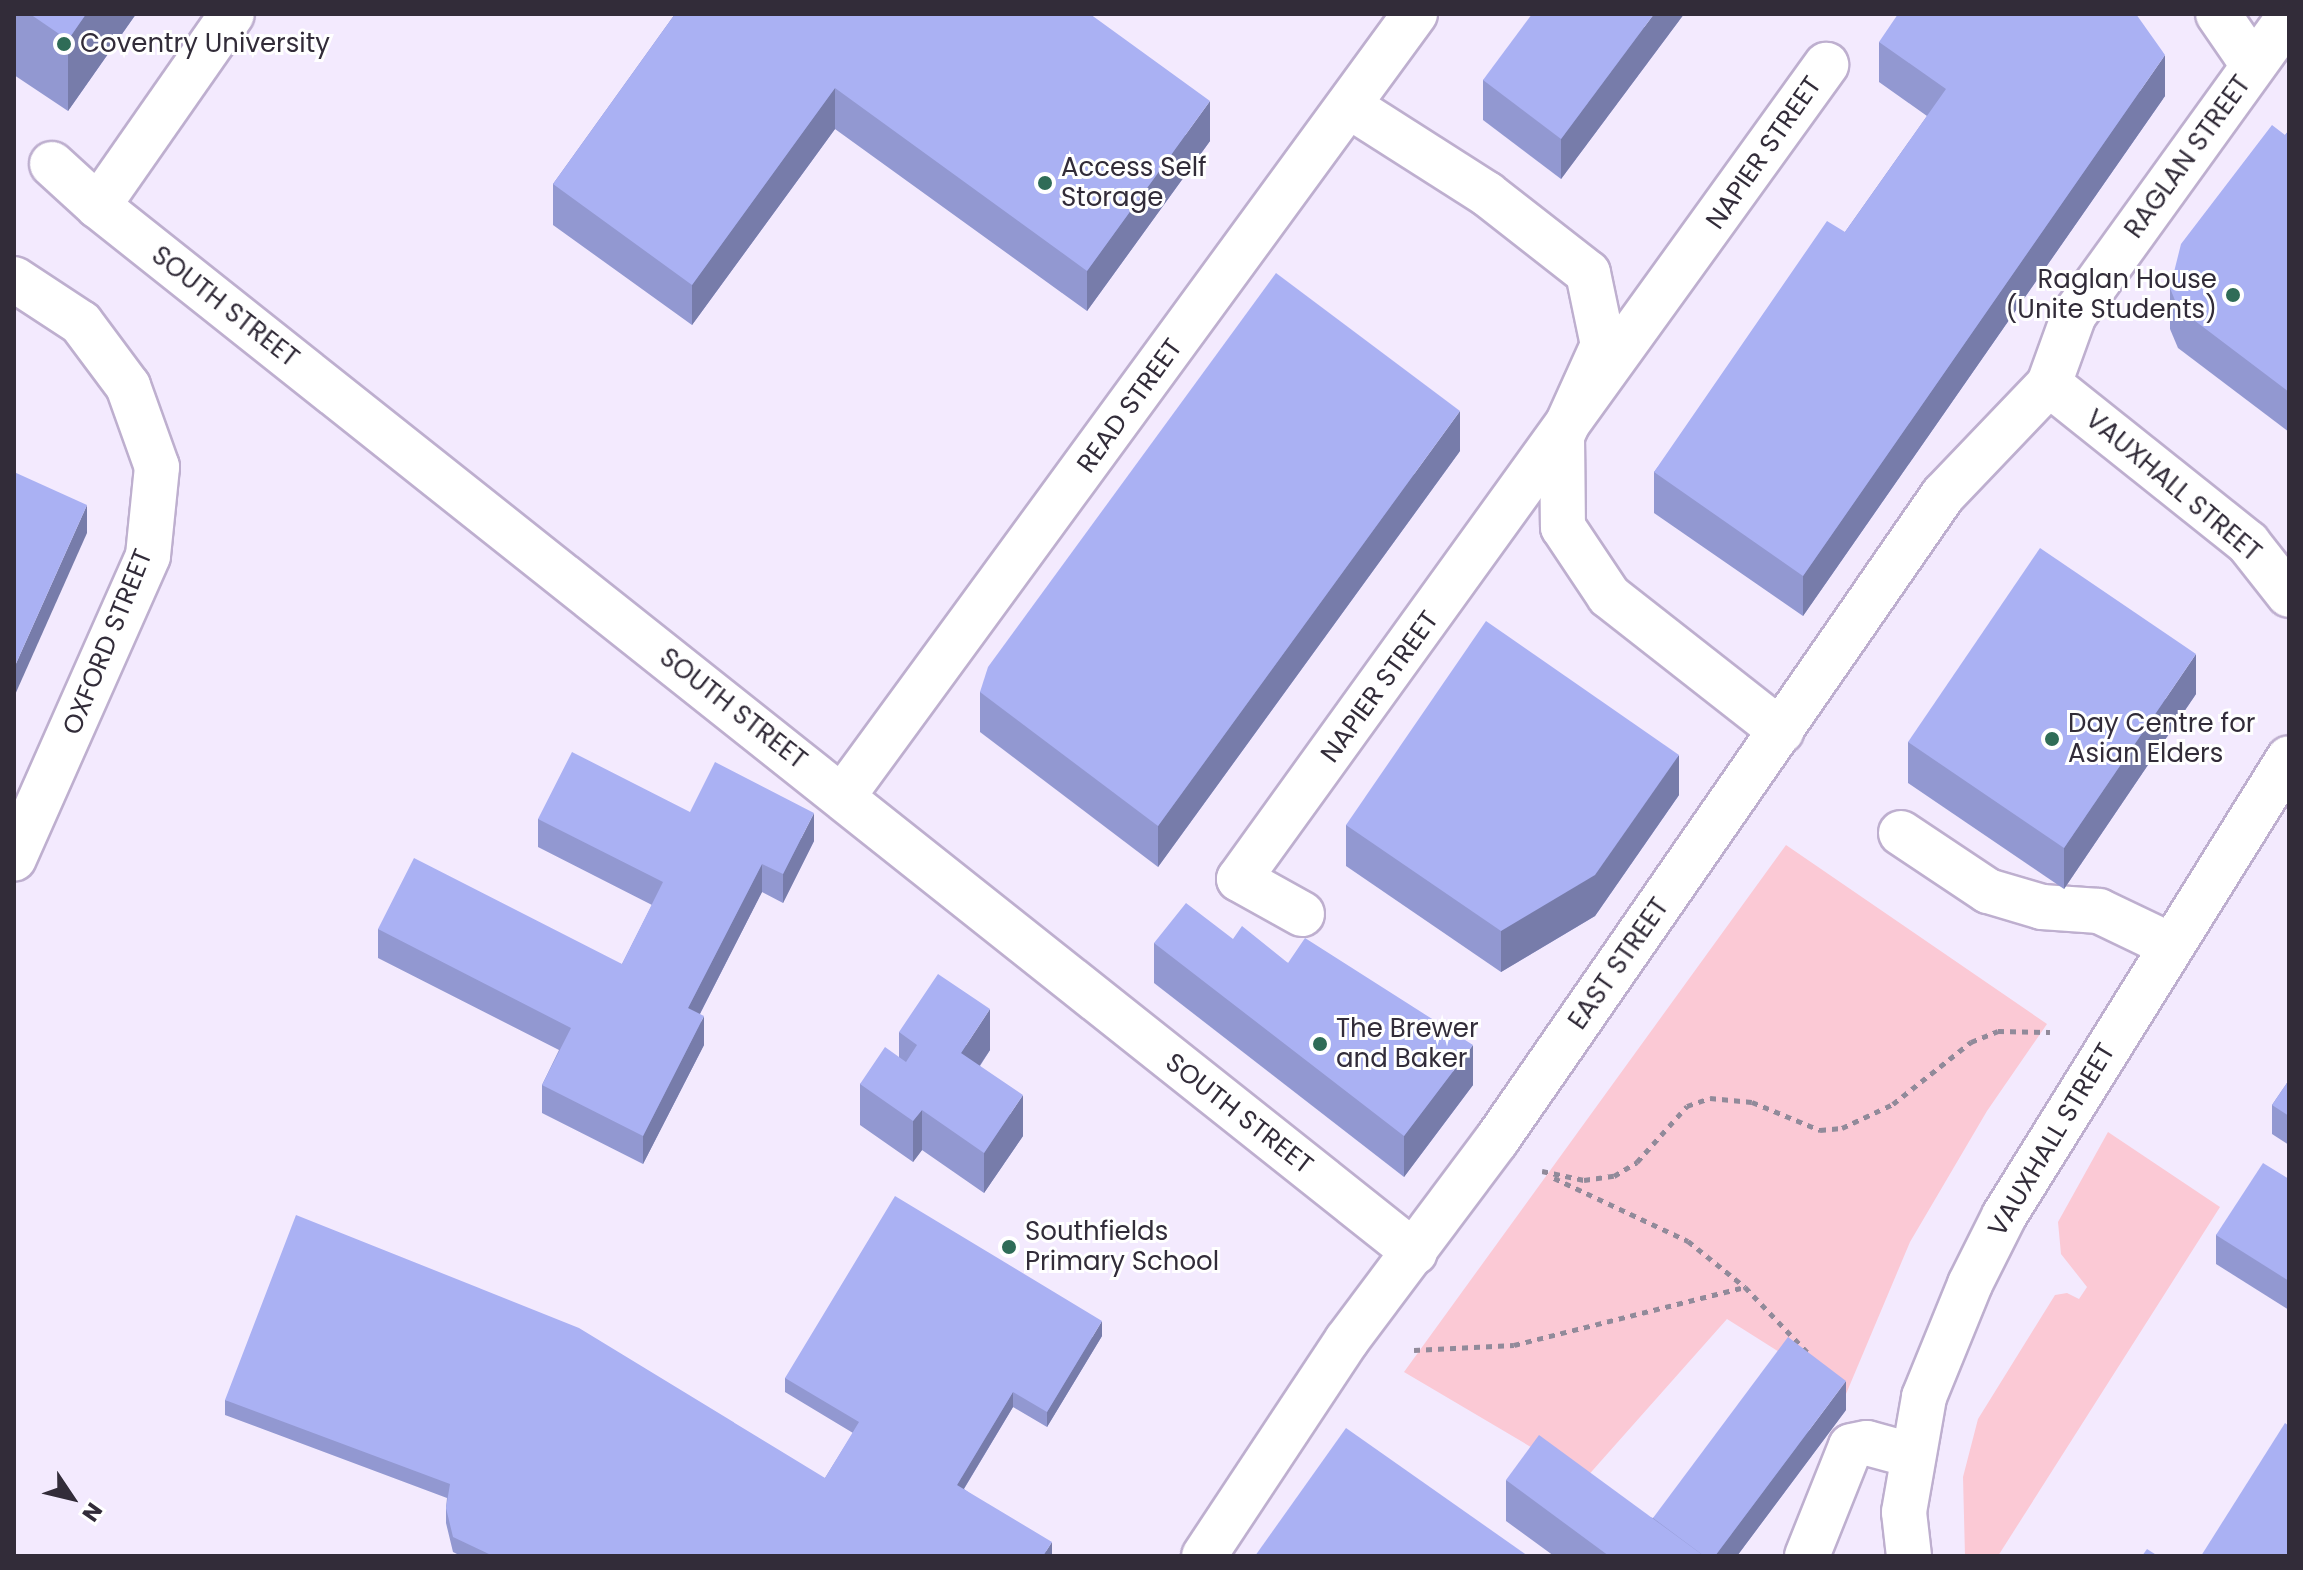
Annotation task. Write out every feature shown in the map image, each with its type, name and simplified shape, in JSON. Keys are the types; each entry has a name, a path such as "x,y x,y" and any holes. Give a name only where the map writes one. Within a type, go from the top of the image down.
{"street":[{"path":"98,206 232,14"},
{"name":"READ STREET","path":"843,796 1415,14"},
{"path":"2218,14 2253,65"},
{"name":"RAGLAN STREET","path":"2049,384 2074,315 2289,17"},
{"name":"NAPIER STREET","path":"1302,914 1239,879 1562,436 1826,65"},
{"name":"NAPIER STREET","path":"1349,106 1487,194 1588,273 1603,345 1562,436 1563,527 1609,596 1781,731"},
{"name":"SOUTH STREET","path":"52,164 98,206 1415,1253"},
{"name":"OXFORD STREET","path":"14,279 81,323 128,386 157,467 148,556 14,859"},
{"name":"VAUXHALL STREET","path":"2049,384 2248,543 2289,595"},
{"name":"EAST STREET","path":"1204,1556 1347,1340 1496,1141 1943,495 2049,384"},
{"name":"VAUXHALL STREET","path":"1909,1556 1904,1512 1911,1455 1924,1397 1970,1284 2004,1216 2170,945 2203,901 2289,758"},
{"path":"1901,833 1988,891 2042,907 2099,911 2170,945"},
{"path":"1807,1556 1851,1446 1867,1443 1911,1455"}],"path":[{"path":"1546,1174 1584,1180 1614,1176 1653,1147 1687,1106 1710,1098 1752,1102 1820,1130 1842,1128 1893,1104 1947,1058 1998,1031 2043,1029 2103,1054"},
{"path":"1496,1141 1546,1174 1688,1241 1745,1287 1819,1366"},
{"path":"1347,1340 1370,1352 1514,1345 1745,1287"}],"shaded area":[{"path":"1786,845 2047,1024 1987,1111 1910,1242 1846,1394 1727,1319 1585,1479 1404,1372"},
{"path":"2108,1132 2220,1207 1998,1556 1965,1556 1963,1477 1978,1419 2055,1295 2067,1293 2079,1299 2087,1287 2061,1254 2058,1222"}],"building":[{"path":"30,14 86,14 68,40"},
{"name":"Access Self Storage","path":"675,14 1090,14 1210,101 1087,271 835,88 692,285 553,184"},
{"path":"1532,14 1654,14 1561,139 1483,80"},
{"path":"1898,14 2136,14 2165,55 1803,576 1654,472 1827,221 1845,232 1946,89 1879,42"},
{"name":"Raglan House (Unite Students)","path":"2272,125 2285,135 2289,130 2289,392 2178,308 2170,288 2181,244"},
{"path":"1276,273 1460,411 1158,826 980,692 988,667"},
{"path":"14,472 87,505 14,668"},
{"name":"Day Centre for Asian Elders","path":"2040,548 2196,654 2064,848 1908,742"},
{"path":"1486,621 1679,755 1595,875 1501,931 1346,825"},
{"path":"572,752 690,812 715,762 814,813 783,874 762,864 688,1008 704,1016 643,1136 542,1085 571,1028 378,929 414,858 622,964 663,882 538,819"},
{"path":"1186,903 1233,939 1242,926 1288,963 1305,938 1473,1045 1404,1136 1154,943"},
{"path":"938,974 990,1009 961,1053 1023,1095 984,1153 922,1110 913,1121 860,1084 885,1047 906,1062 917,1045 899,1032"},
{"path":"2289,1080 2289,1116 2272,1105"},
{"path":"2263,1163 2289,1179 2289,1281 2216,1235"},
{"path":"895,1196 1102,1321 1047,1412 1013,1392 957,1485 1052,1542 1043,1556 493,1556 453,1537 446,1508 450,1484 225,1400 296,1215 579,1328 825,1478 859,1422 785,1378"},
{"path":"1788,1337 1846,1381 1715,1556 1704,1556 1653,1518"},
{"path":"2285,1423 2289,1426 2289,1556 2201,1556"},
{"path":"1346,1428 1528,1556 1255,1556"},
{"path":"1539,1435 1704,1556 1609,1556 1506,1480"},
{"path":"2147,1549 2158,1556 2142,1556"}],"place":[{"name":"Coventry University","path":"64,44"},
{"name":"Access Self Storage","path":"1045,183"},
{"name":"Raglan House (Unite Students)","path":"2233,295"},
{"name":"Day Centre for Asian Elders","path":"2052,739"},
{"name":"The Brewer and Baker","path":"1320,1044"},
{"name":"Southfields Primary School","path":"1009,1247"}]}
